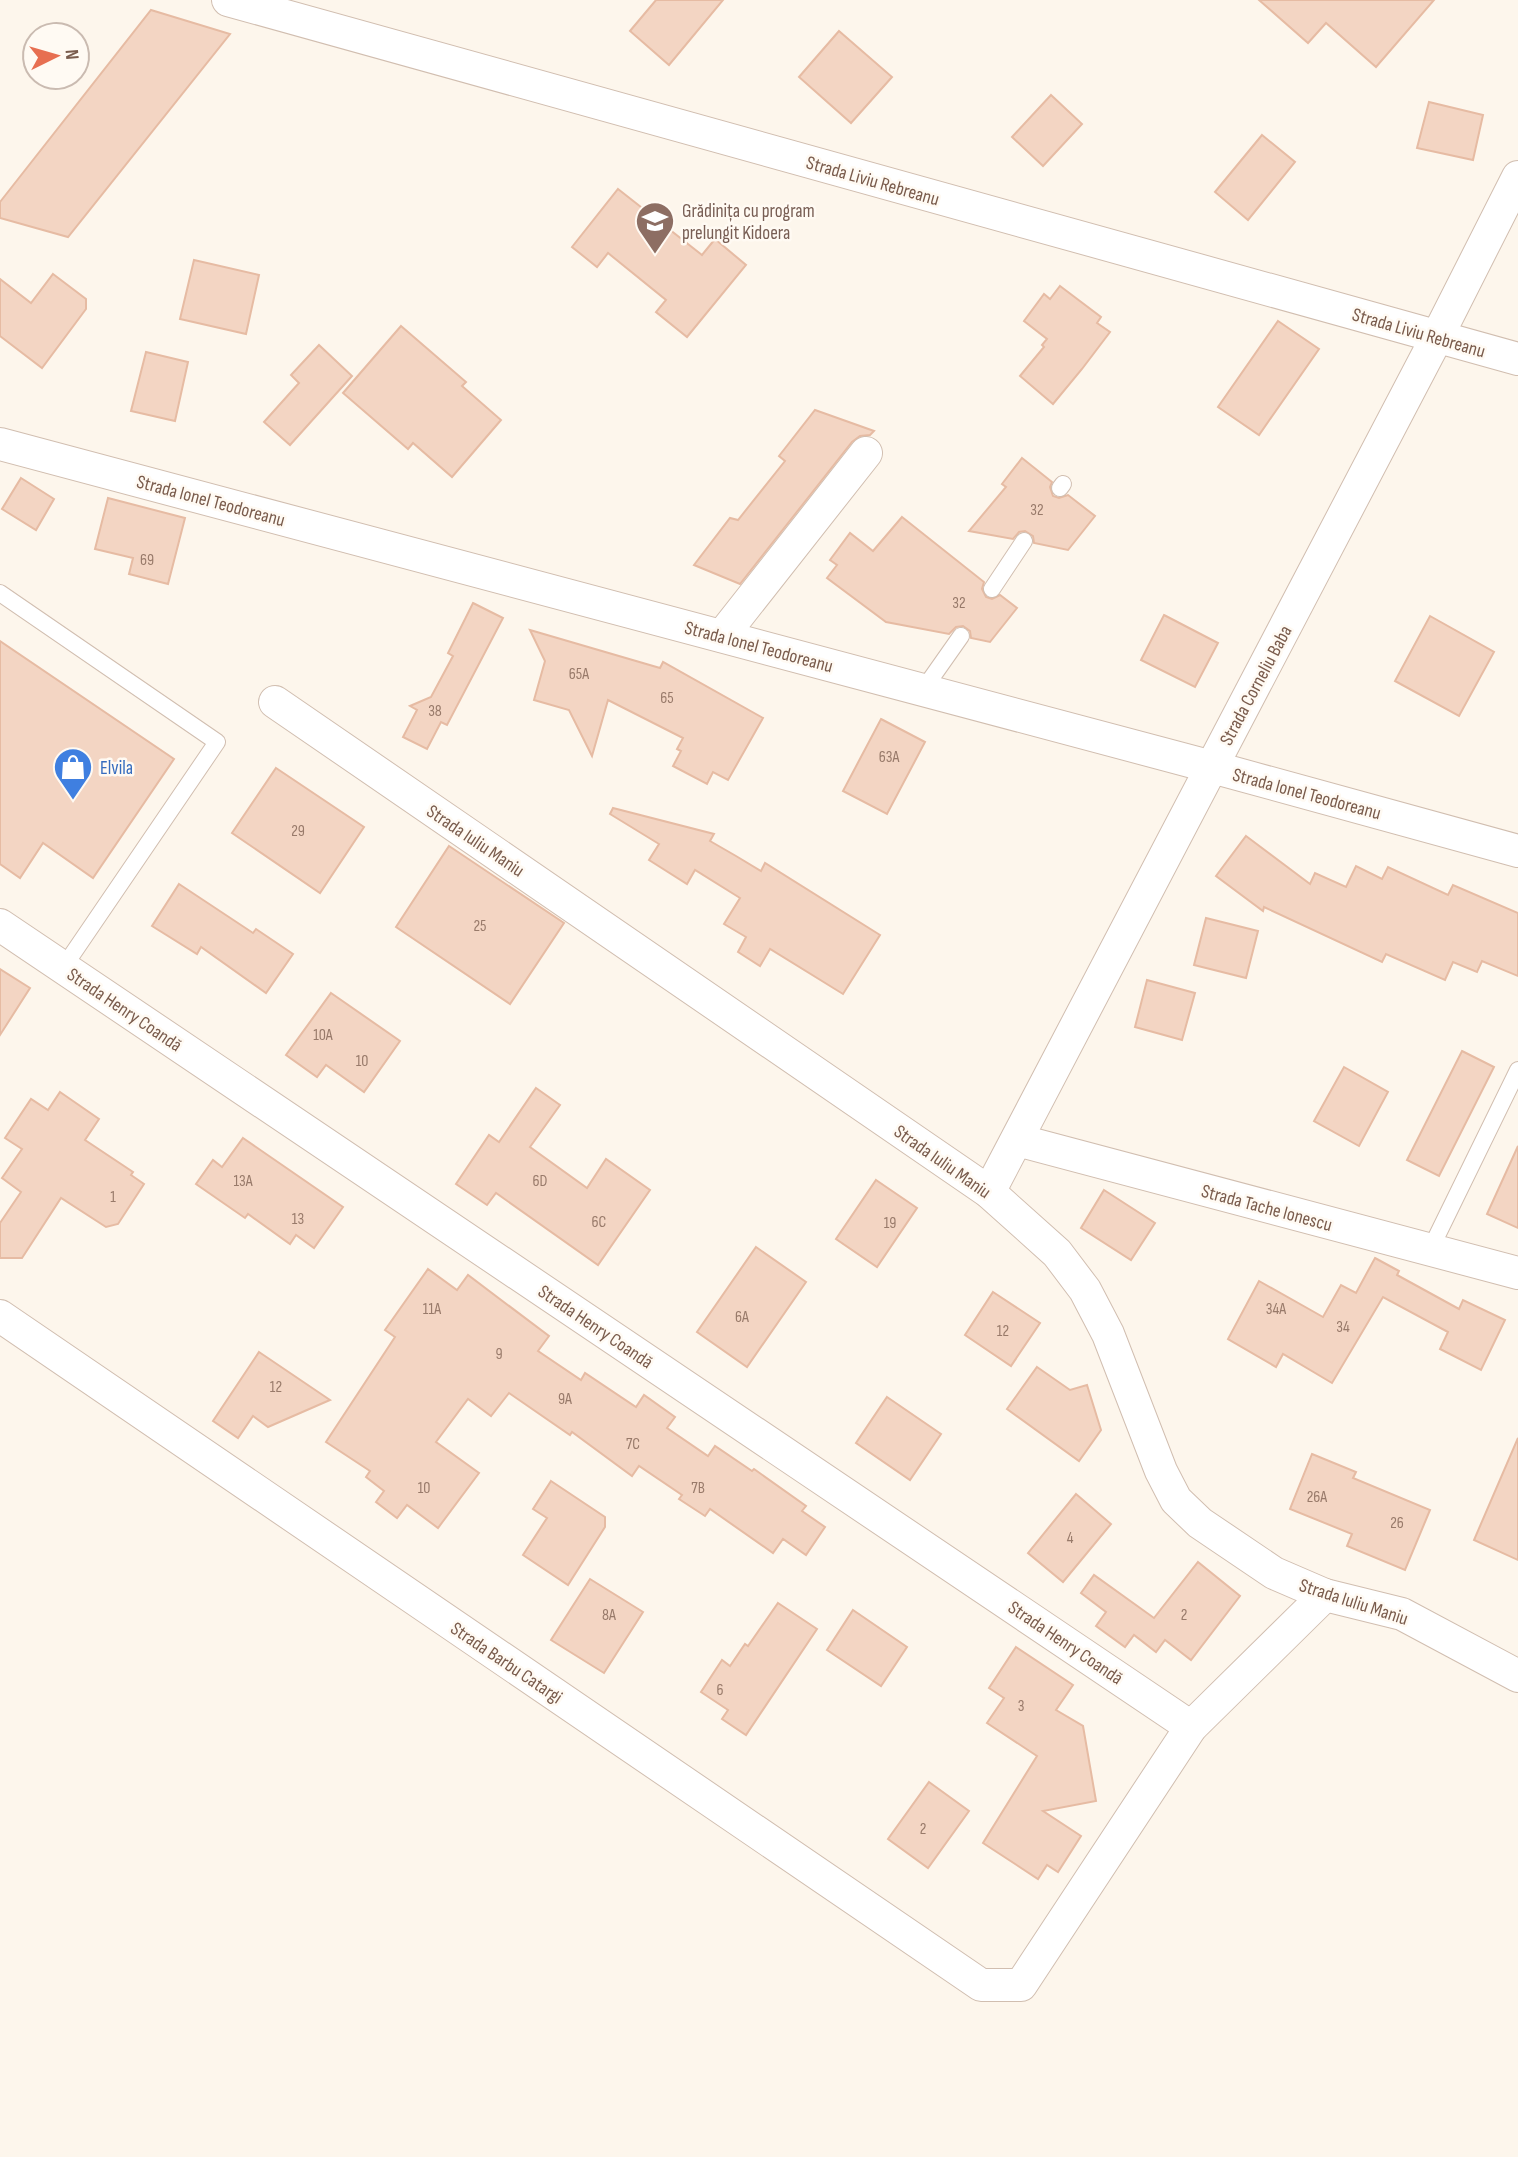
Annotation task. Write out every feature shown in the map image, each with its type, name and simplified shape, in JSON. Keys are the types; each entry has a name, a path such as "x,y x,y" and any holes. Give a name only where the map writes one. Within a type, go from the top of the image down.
{"street":[{"name":"Strada Liviu Rebreanu","path":"228,0 1518,359"},
{"name":"Strada Corneliu Baba","path":"989,1192 1437,337 1518,177"},
{"name":"Strada Ionel Teodoreanu","path":"0,444 1518,851"},
{"path":"722,636 866,453"},
{"name":"Strada Iuliu Maniu","path":"275,702 989,1192 1057,1253 1086,1290 1108,1334 1161,1471 1176,1500 1200,1523 1274,1573 1325,1595 1402,1614 1518,1676"},
{"name":"Strada Henry Coandă","path":"0,925 1191,1727"},
{"name":"Strada Tache Ionescu","path":"1017,1140 1518,1273"},
{"name":"Strada Barbu Catargi","path":"0,1316 981,1985 1021,1985 1191,1727"},
{"path":"1191,1727 1325,1595"}],"lane":[{"path":"992,589 1024,541"},
{"path":"0,593 217,742 63,968"},
{"path":"923,690 961,636"},
{"path":"1430,1250 1518,1070"}],"building":[{"path":"656,0 723,0 669,65 630,31"},
{"path":"1259,0 1434,0 1376,67 1326,23 1308,43"},
{"path":"151,10 230,34 68,237 0,218 0,202 87,91 91,91 91,86"},
{"path":"839,31 892,77 851,123 799,77"},
{"path":"1051,95 1082,124 1043,166 1012,137"},
{"path":"1429,102 1483,115 1473,160 1417,148"},
{"path":"1262,135 1295,162 1248,220 1215,192"},
{"path":"618,189 702,255 715,239 746,265 687,337 656,312 666,300 608,253 597,267 572,247"},
{"path":"194,260 259,275 246,334 180,319"},
{"path":"53,274 86,299 86,309 42,368 0,336 0,279 31,303"},
{"path":"1060,286 1101,317 1097,323 1110,332 1053,404 1020,376 1044,347 1042,345 1047,339 1024,321 1044,294 1050,299"},
{"path":"1278,321 1319,349 1259,435 1218,407"},
{"path":"401,326 466,382 462,386 501,420 452,477 413,443 408,449 343,393"},
{"path":"319,345 352,376 290,445 264,422 299,383 291,375"},
{"path":"146,352 188,362 175,421 131,411"},
{"path":"815,410 874,431 852,442 740,584 694,565 730,518 738,520 785,461 779,456"},
{"path":"1022,458 1052,482 1050,487 1053,496 1059,498 1068,495 1095,516 1068,550 1034,543 1033,536 1025,531 1019,532 1013,539 969,531 1006,487 1002,484"},
{"path":"21,478 54,499 36,530 2,509"},
{"path":"108,498 185,518 168,584 129,574 133,558 95,549"},
{"path":"902,517 984,582 982,589 986,597 992,599 1000,595 1017,608 990,642 971,638 970,631 963,626 956,627 949,634 886,622 827,578 837,565 830,560 850,533 873,551"},
{"path":"473,603 503,618 447,725 441,722 427,749 403,737 417,710 410,706 431,697 453,656 448,653"},
{"path":"1164,615 1218,643 1195,687 1141,660"},
{"path":"1430,616 1494,652 1459,716 1395,681"},
{"path":"530,630 660,668 663,662 763,718 728,780 713,772 707,784 673,766 681,751 677,749 683,738 608,700 592,756 569,710 534,700 545,661"},
{"name":"Elvila","path":"0,641 174,759 93,878 43,843 20,878 0,864"},
{"path":"881,719 925,742 887,814 843,791"},
{"path":"276,768 364,827 320,893 232,833"},
{"path":"613,808 714,834 710,841 761,871 765,863 880,935 843,994 770,949 760,966 738,952 746,937 724,924 740,898 695,870 687,884 649,860 659,844 610,814"},
{"path":"1246,836 1310,884 1315,873 1346,887 1356,866 1382,879 1388,867 1448,895 1453,885 1518,913 1518,976 1482,961 1477,972 1453,962 1445,980 1386,954 1382,962 1264,907 1263,911 1216,876"},
{"path":"449,846 564,923 510,1004 396,927"},
{"path":"179,884 253,933 256,929 293,954 266,993 201,947 197,954 152,926"},
{"path":"1206,918 1258,931 1246,978 1194,965"},
{"path":"0,969 30,988 0,1035"},
{"path":"1147,980 1195,993 1182,1040 1135,1027"},
{"path":"331,993 400,1041 364,1092 326,1065 317,1077 286,1055"},
{"path":"1462,1051 1494,1067 1439,1176 1407,1160"},
{"path":"1344,1067 1388,1092 1359,1146 1314,1121"},
{"path":"536,1088 560,1105 530,1147 587,1188 606,1159 650,1190 598,1265 496,1193 487,1205 456,1184 489,1135 499,1142"},
{"path":"60,1092 99,1119 85,1140 133,1172 131,1175 144,1184 118,1224 106,1227 61,1198 22,1258 0,1258 0,1223 21,1192 2,1178 22,1149 5,1138 31,1099 48,1110"},
{"path":"243,1138 343,1207 314,1248 296,1235 290,1244 248,1214 245,1218 196,1184 213,1160 222,1167"},
{"path":"1518,1146 1518,1228 1487,1214"},
{"path":"876,1180 917,1208 877,1267 836,1239"},
{"path":"1104,1190 1155,1223 1131,1260 1081,1228"},
{"path":"756,1247 806,1282 747,1367 697,1332"},
{"path":"1375,1258 1399,1271 1397,1275 1459,1309 1463,1300 1505,1320 1481,1370 1440,1349 1448,1332 1383,1297 1332,1383 1283,1354 1276,1367 1228,1339 1259,1281 1323,1317 1341,1285 1356,1293"},
{"path":"428,1269 457,1290 468,1275 549,1336 538,1351 581,1380 585,1373 636,1407 644,1395 675,1417 667,1428 708,1456 715,1446 752,1471 754,1469 806,1506 802,1511 825,1527 806,1555 783,1539 773,1553 710,1509 705,1516 679,1499 682,1495 639,1466 632,1476 572,1432 570,1435 509,1393 491,1416 468,1399 436,1442 479,1473 438,1528 407,1505 397,1518 376,1502 384,1491 366,1477 370,1471 326,1442 395,1337 385,1330"},
{"path":"993,1292 1040,1323 1011,1366 965,1335"},
{"path":"259,1352 330,1400 268,1427 253,1416 238,1438 213,1421"},
{"path":"1037,1367 1070,1390 1087,1385 1101,1430 1079,1461 1007,1409"},
{"path":"887,1397 941,1434 910,1480 856,1443"},
{"path":"1518,1438 1518,1560 1474,1540"},
{"path":"1312,1454 1356,1472 1353,1478 1430,1510 1405,1570 1347,1546 1352,1534 1290,1509"},
{"path":"551,1481 605,1517 605,1527 568,1585 523,1555 547,1518 533,1509"},
{"path":"1076,1494 1111,1524 1063,1582 1028,1553"},
{"path":"1198,1562 1240,1596 1191,1660 1165,1640 1156,1652 1134,1635 1125,1647 1096,1626 1106,1612 1081,1593 1094,1575 1154,1618"},
{"path":"590,1579 643,1612 604,1673 551,1640"},
{"path":"778,1603 817,1629 746,1735 722,1719 728,1710 701,1692 722,1660 730,1666 745,1644 748,1646"},
{"path":"853,1610 907,1647 881,1686 827,1650"},
{"path":"1016,1647 1073,1685 1056,1710 1083,1726 1096,1801 1043,1811 1081,1836 1058,1872 1047,1865 1038,1879 983,1843 1037,1756 987,1723 1004,1698 989,1688"},
{"path":"929,1782 969,1811 928,1868 888,1839"}],"place":[{"name":"Grădinița cu program prelungit Kidoera","path":"655,255"},
{"name":"Elvila","path":"73,801"}]}
